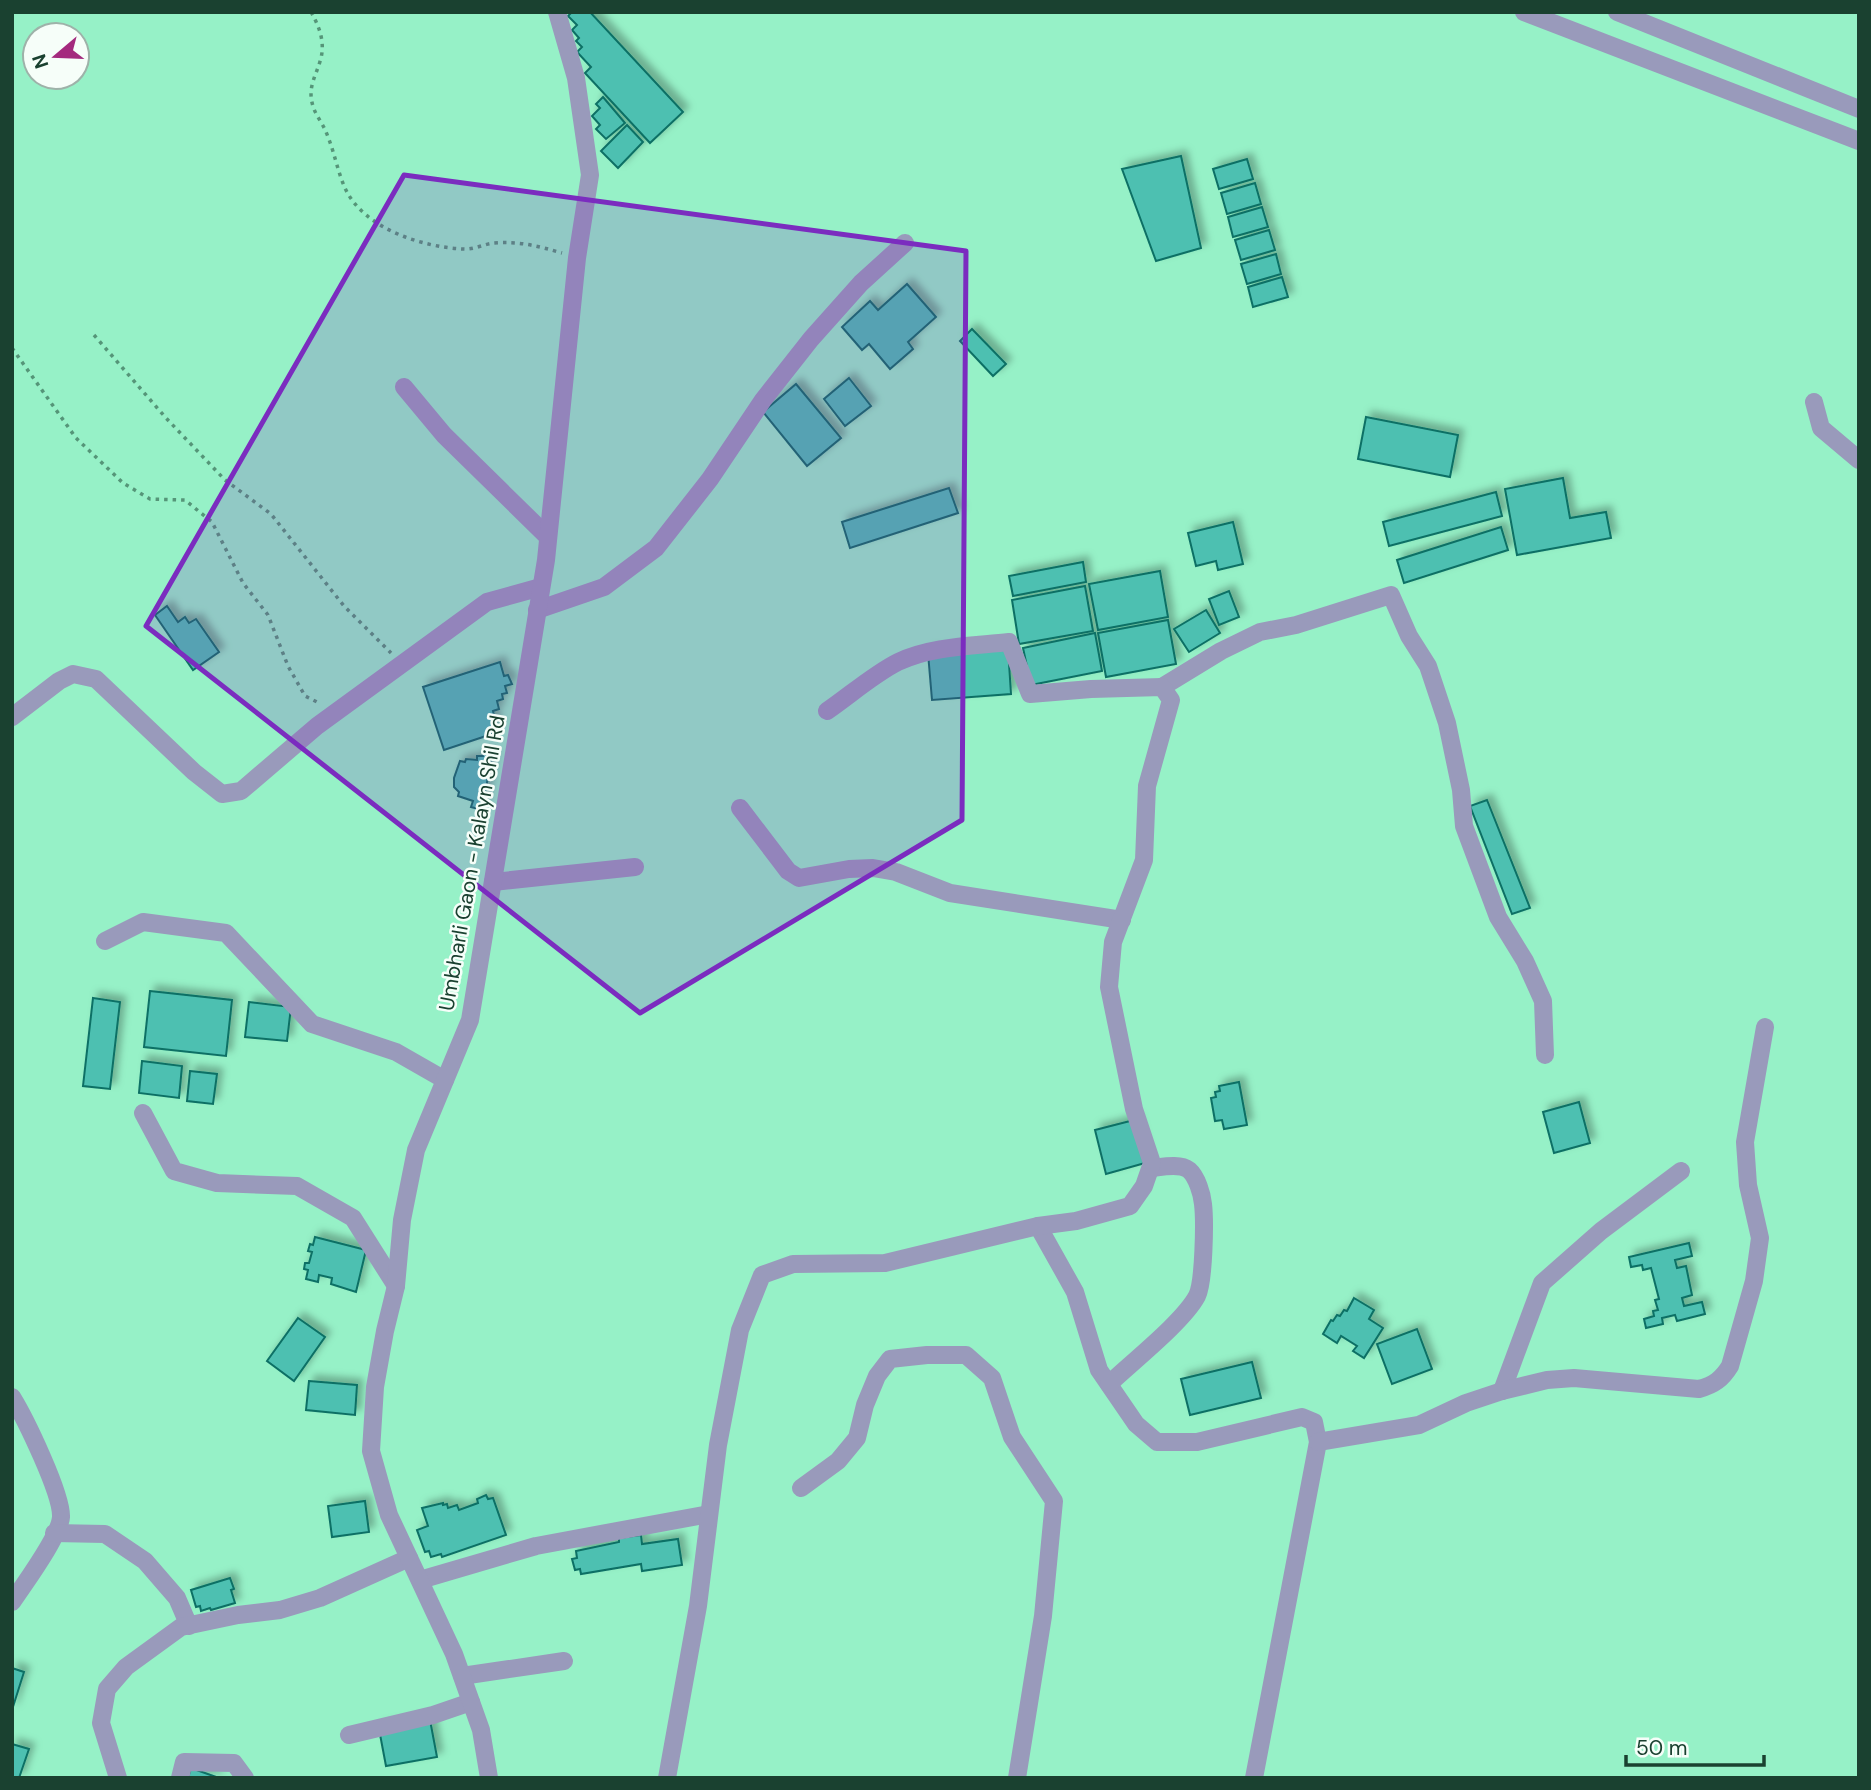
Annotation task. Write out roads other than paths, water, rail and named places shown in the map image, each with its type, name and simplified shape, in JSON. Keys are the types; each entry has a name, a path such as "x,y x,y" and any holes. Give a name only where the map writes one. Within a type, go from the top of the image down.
{"street":[{"name":"Umbharli Gaon - Kalayn Shil Rd","path":"489,1778 481,1730 462,1676 389,1515 371,1451 375,1387 384,1331 396,1286 402,1220 416,1150 470,1020 548,537 577,258 590,174 576,78 557,12"},
{"path":"1618,12 1859,109"},
{"path":"1531,13 1859,141"},
{"path":"537,610 604,586 656,548 710,480 763,400 811,339 861,283 905,243"},
{"path":"404,387 444,435 548,537"},
{"path":"1814,402 1821,428 1859,460"},
{"path":"12,717 59,681 73,674 96,679 194,772 222,794 241,791 336,712 487,602 541,587"},
{"path":"827,711 896,663 911,657 926,652 1009,642 1030,694 1162,687 1221,651 1260,632 1296,625 1391,595 1409,636 1428,666 1447,723 1461,790 1464,826 1493,904 1543,1001 1545,1055"},
{"path":"667,1778 698,1606 718,1445 740,1330 762,1275 793,1264 885,1263 1038,1226 1076,1221 1130,1206 1144,1186 1152,1168 1134,1109 1110,987 1113,942 1144,860 1147,786 1171,700 1162,687"},
{"path":"740,807 788,871 799,878 849,869 873,868 896,872 950,893 1122,920"},
{"path":"493,882 635,867"},
{"path":"105,941 143,922 226,933 312,1024 396,1052 445,1080"},
{"path":"1318,1441 1419,1425 1466,1403 1548,1380 1574,1378 1699,1389 1724,1377 1730,1366 1754,1281 1760,1238 1748,1185 1745,1142 1765,1027"},
{"path":"143,1113 174,1171 217,1183 297,1186 352,1219 396,1286"},
{"path":"1109,1384 1185,1312 1198,1294 1202,1274 1203,1204 1198,1186 1190,1170 1182,1166 1152,1168"},
{"path":"1502,1391 1542,1283 1601,1231 1681,1171"},
{"path":"1038,1226 1075,1292 1100,1370 1136,1424 1157,1442 1197,1442 1302,1417 1314,1422 1318,1441 1254,1778"},
{"path":"801,1488 838,1461 857,1438 865,1405 877,1376 890,1359 927,1355 966,1356 992,1378 1012,1437 1054,1501 1043,1616 1017,1778"},
{"path":"12,1397 23,1415 53,1485 61,1518 48,1549 12,1602"},
{"path":"420,1580 536,1546 709,1514"},
{"path":"54,1533 105,1534 145,1561 177,1598 189,1626"},
{"path":"118,1778 101,1723 107,1689 126,1667 181,1627 238,1615 280,1610 320,1598 409,1558"},
{"path":"462,1676 564,1661"},
{"path":"349,1735 433,1715 471,1702"},
{"path":"180,1778 184,1762 234,1763 244,1778"}]}
